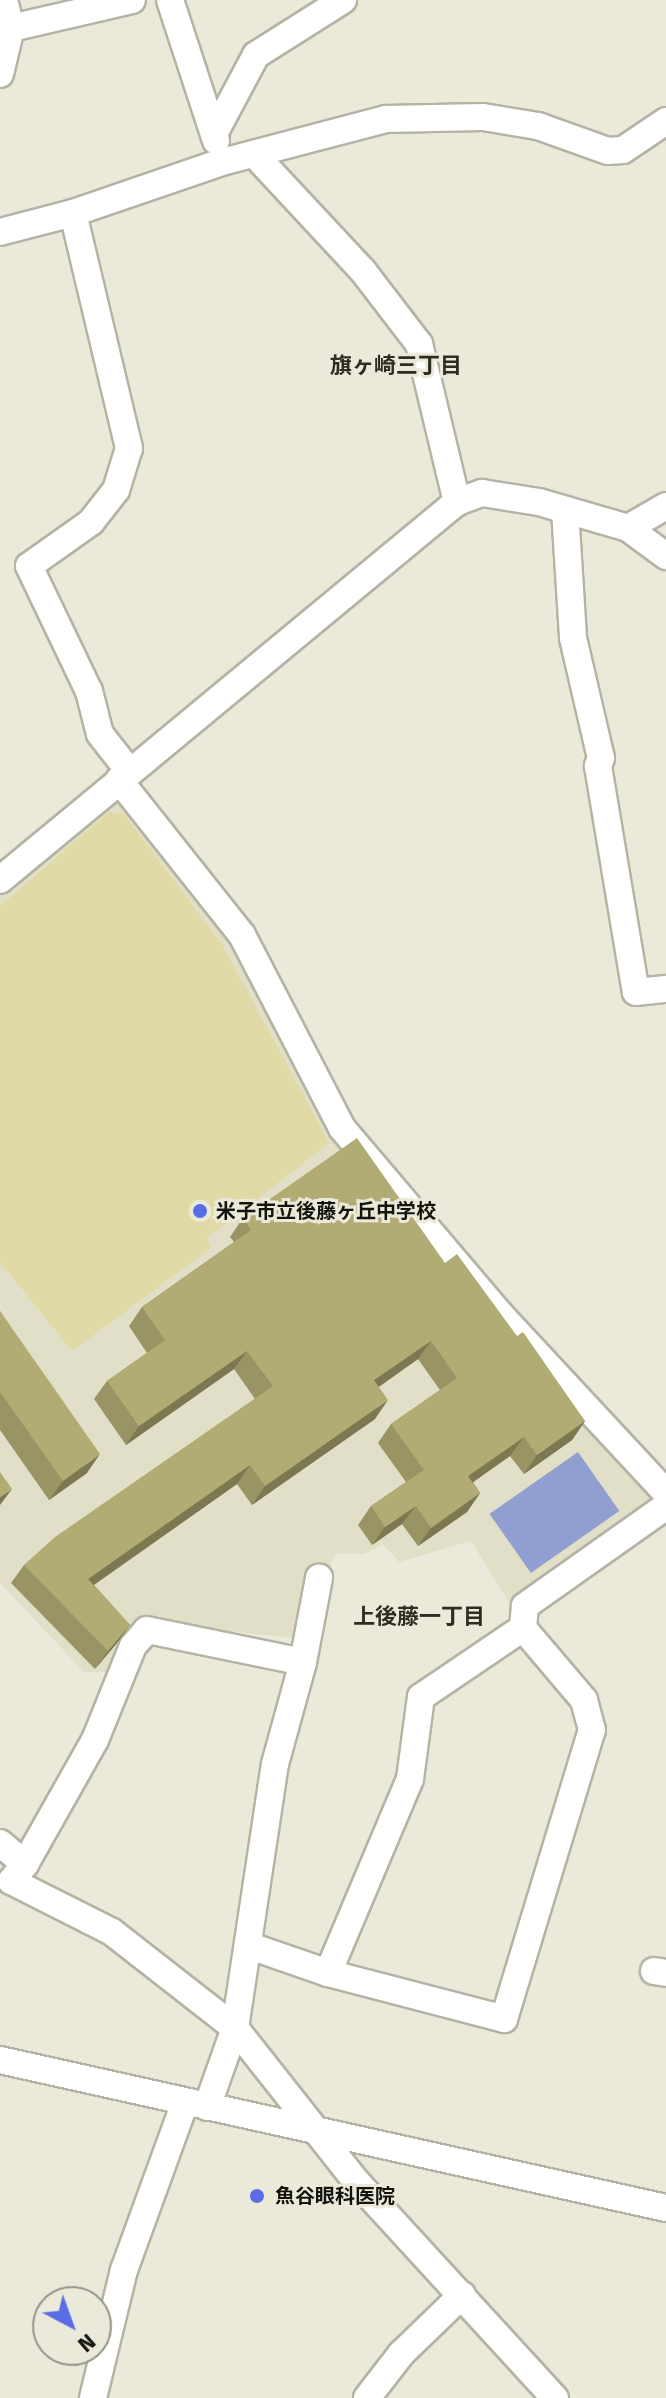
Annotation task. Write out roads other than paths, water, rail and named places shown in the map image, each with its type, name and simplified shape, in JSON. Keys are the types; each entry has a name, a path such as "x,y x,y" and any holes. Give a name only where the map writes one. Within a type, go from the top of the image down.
{"street":[{"path":"0,74 6,16 132,0"},
{"path":"170,0 222,162"},
{"path":"214,134 256,55 343,0"},
{"path":"0,232 73,213 222,162 386,119 459,117 538,126 608,151 623,150 666,121"},
{"path":"254,154 363,271 419,344 457,502"},
{"path":"73,213 129,448 116,490 91,522 29,566 89,691 100,734 124,775 242,935 342,1128 499,1313 666,1493"},
{"path":"0,880 457,502 482,493 565,510 628,528 666,556"},
{"path":"628,528 666,506"},
{"path":"565,510 573,638 601,758 598,766 636,992 666,989"},
{"path":"250,1946 328,1973 504,2019 592,1730 584,1700 523,1628 525,1606 666,1506"},
{"path":"93,2398 124,2270 196,2105 235,2028 250,1946 275,1764 303,1662 319,1578"},
{"path":"328,1973 410,1779 421,1697 523,1628"},
{"path":"12,1877 95,1740 133,1646 147,1630 303,1662"},
{"path":"0,1843 12,1877 112,1932 235,2028 355,2180 555,2398"},
{"path":"0,2060 666,2208"},
{"path":"367,2398 401,2354 462,2295"}],"water":[{"path":"578,1452 619,1511 531,1573 490,1514"}],"place":[{"name":"米子市立後藤ヶ丘中学校","path":"200,1211"},
{"name":"魚谷眼科医院","path":"257,2196"}],"district":[{"name":"旗ヶ崎三丁目","path":"396,366"},
{"name":"上後藤一丁目","path":"419,1617"}]}
